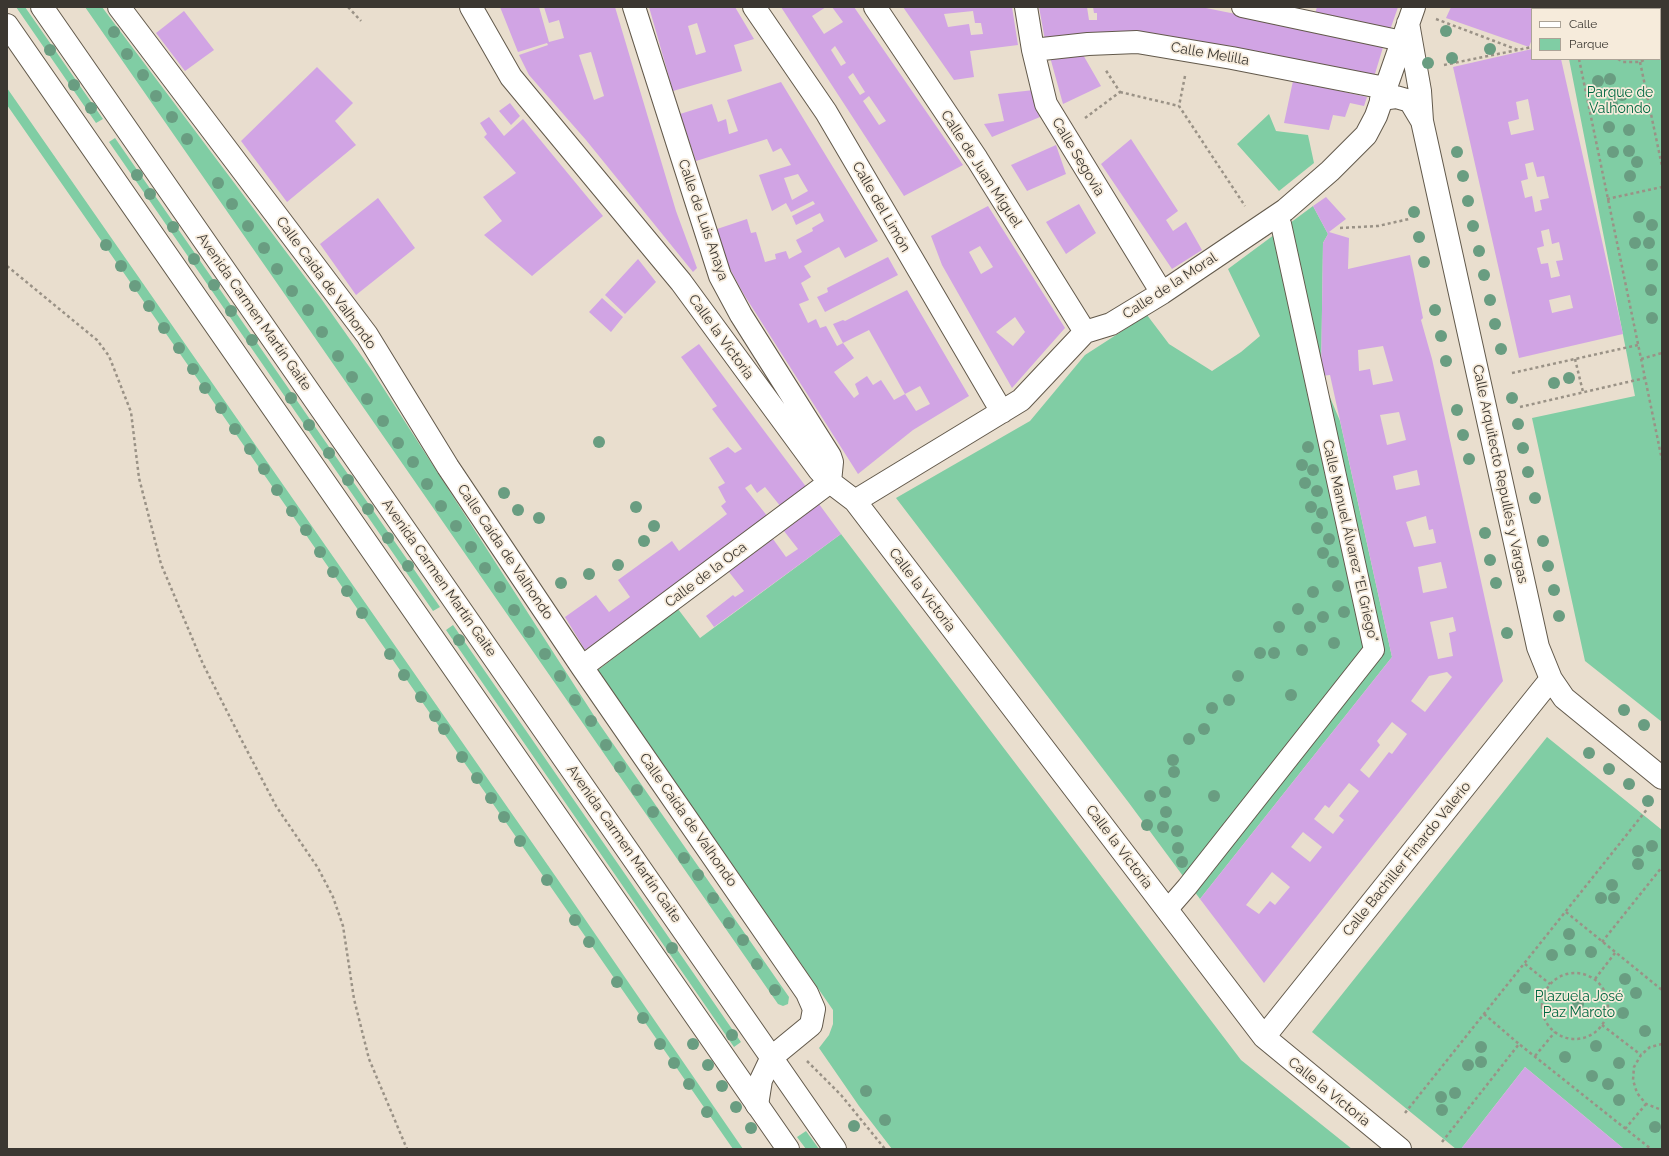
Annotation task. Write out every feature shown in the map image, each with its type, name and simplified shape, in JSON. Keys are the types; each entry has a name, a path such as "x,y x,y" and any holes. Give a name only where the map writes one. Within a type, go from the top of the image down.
{"street":[{"name":"Avenida Carmen Martín Gaite","path":"42,7 836,1149"},
{"name":"Calle Caída de Valhondo","path":"119,7 367,336 448,467 582,667 807,993 814,1009 811,1025 772,1057 761,1080 757,1105"},
{"name":"Calle la Victoria","path":"471,7 511,77 681,282 819,470 830,482 855,501 1264,1037 1400,1149"},
{"name":"Calle de Luis Anaya","path":"634,7 720,276 741,315 830,456 832,462 830,482"},
{"name":"Calle del Limón","path":"754,7 826,112 1002,412"},
{"name":"Calle de Juan Miguel","path":"875,7 977,159 1085,332"},
{"name":"Calle Segovia","path":"1026,7 1033,50 1046,104 1162,293"},
{"path":"1242,7 1408,24"},
{"path":"7,24 788,1149"},
{"name":"Calle de la Moral","path":"855,501 1021,400 1085,332 1111,324 1162,293 1285,210 1330,172 1366,136 1376,116 1408,24"},
{"name":"Calle Arquitecto Repullés y Vargas","path":"1408,24 1420,91 1422,121 1538,647 1551,679 1564,698 1585,717 1662,778"},
{"name":"Calle Melilla","path":"1033,50 1088,44 1137,42 1191,50 1383,94"},
{"name":"Calle Arquitecto Repullés y Vargas","path":"1383,94 1410,101 1422,121"},
{"name":"Calle Manuel Álvarez \"El Griego\"","path":"1167,910 1187,887 1374,650 1281,224"},
{"name":"Calle de la Oca","path":"582,667 830,482"},
{"name":"Calle Bachiller Finardo Valerio","path":"1264,1037 1551,679"}],"path":[{"path":"348,7 361,22"},
{"path":"1436,19 1518,50"},
{"path":"1088,44 1120,92 1178,106 1246,208"},
{"path":"1444,65 1531,47"},
{"path":"1178,106 1191,50"},
{"path":"1579,60 1662,460"},
{"path":"1620,60 1623,62 1640,62 1644,60"},
{"path":"1640,62 1662,166"},
{"path":"1084,118 1120,92"},
{"path":"1607,199 1662,187"},
{"path":"1340,228 1378,226 1409,219"},
{"path":"7,266 98,340 109,356 131,412 139,478 161,564 203,664 241,739 276,806 318,868 333,897 343,926 354,999 369,1059 407,1149"},
{"path":"1512,373 1638,345"},
{"path":"1641,359 1662,353"},
{"path":"1575,359 1583,392"},
{"path":"1520,407 1645,378"},
{"path":"1405,1113 1648,808"},
{"path":"1602,942 1662,867"},
{"path":"1566,912 1662,990"},
{"path":"1595,979 1615,953"},
{"path":"1524,964 1550,984"},
{"path":"1572,972 1584,973 1595,979 1604,988 1608,1000 1608,1014 1602,1025 1592,1034 1580,1039 1567,1038 1555,1032 1546,1022 1542,1009 1544,995 1550,984 1560,976 1572,972"},
{"path":"1484,1014 1519,1044 1651,1149"},
{"path":"1602,1025 1640,1055"},
{"path":"1535,1056 1555,1032"},
{"path":"1442,1142 1519,1044"},
{"path":"1662,1044 1650,1048 1640,1055 1634,1067 1633,1080 1637,1093 1646,1104 1662,1110"},
{"path":"804,1057 841,1095 885,1149"},
{"path":"1625,1129 1646,1104"}],"green space":[{"path":"16,7 25,7 103,119 96,123"},
{"path":"85,7 102,7 320,297 373,372 600,725 789,997 788,1004 783,1006 778,1004"},
{"name":"Parque de Valhondo","path":"1662,7 1662,722 1585,661 1532,418 1635,396 1569,60 1661,60 1661,8 1588,8"},
{"path":"7,88 556,877 743,1149 733,1149 7,105"},
{"path":"1269,114 1276,131 1308,135 1314,163 1279,191 1237,144"},
{"path":"115,138 440,607 433,611 109,142"},
{"path":"1313,206 1328,234 1323,243 1321,376 1340,421 1392,657 1200,899 1129,803 896,498 1030,421 1085,355 1147,315 1169,344 1212,371 1241,352 1260,336 1228,269"},
{"path":"841,534 1241,1060 1352,1149 892,1149 859,1106 819,1048 829,1035 833,1024 833,1010 598,670 678,609 700,638"},
{"path":"453,625 741,1042 734,1047 446,630"},
{"name":"Plazuela José Paz Maroto","path":"1547,737 1662,830 1662,1149 1624,1149 1525,1067 1461,1149 1456,1149 1312,1032"},
{"path":"806,1131 819,1149 806,1149 797,1137"}],"building":[{"path":"500,7 539,7 549,42 564,38 559,20 549,23 544,7 615,7 676,211 697,268 693,272 586,140 529,75 519,55 548,45 547,43 518,52","holes":["591,52 604,96 594,100 579,55"]},
{"path":"649,7 735,7 754,39 734,45 742,71 673,91","holes":["697,23 706,52 696,55 688,26"]},
{"path":"781,7 826,7 812,16 824,34 843,22 832,7 854,7 963,165 904,196","holes":["835,46 846,63 841,66 831,50","853,73 865,92 860,95 848,77","869,96 886,121 879,125 863,101"]},
{"path":"903,7 1012,7 1018,45 970,51 974,77 954,80","holes":["973,11 975,23 981,23 983,34 971,35 969,24 948,27 944,14"]},
{"path":"1039,7 1087,7 1089,20 1097,20 1097,13 1094,13 1093,7 1201,7 1384,44 1374,77 1142,32 1092,34 1045,40"},
{"path":"1317,7 1398,7 1390,30 1315,14"},
{"path":"1451,7 1545,7 1531,8 1531,42 1529,47 1446,18"},
{"path":"184,11 214,50 185,71 156,33"},
{"path":"1531,49 1531,60 1561,60 1623,334 1519,358 1453,67","holes":["1528,99 1534,130 1511,135 1508,122 1519,119 1516,102","1533,162 1537,177 1544,176 1549,198 1540,200 1542,210 1535,212 1532,196 1525,198 1521,181 1528,179 1525,164","1549,229 1552,244 1559,242 1563,260 1556,261 1560,276 1551,278 1548,263 1541,264 1537,248 1544,246 1541,231","1570,295 1573,308 1552,313 1549,300"]},
{"path":"1082,53 1101,86 1063,104 1050,57"},
{"path":"317,67 353,103 335,121 356,145 287,202 241,141"},
{"path":"1293,81 1367,97 1364,106 1350,103 1345,117 1333,115 1329,130 1284,123"},
{"path":"781,82 878,241 845,258 839,247 804,266 811,277 801,283 809,300 799,304 808,323 816,319 820,328 826,326 837,346 843,343 833,324 843,320 845,321 907,290 969,396 913,430 858,474 743,293 729,267 717,229 747,219 751,233 756,232 765,262 776,259 775,254 786,251 789,259 802,252 796,240 813,231 812,228 824,221 820,213 796,225 792,216 815,204 813,201 791,212 786,203 772,211 759,175 791,165 781,148 773,152 767,139 696,161 680,114 712,104 718,122 726,119 729,134 738,131 727,100","holes":["798,174 808,191 792,200 784,178","869,330 905,394 894,400 881,380 873,385 867,376 855,384 859,394 854,398 834,372 854,358 843,343","920,386 930,404 916,411 905,394"]},
{"path":"1034,90 1040,117 992,137 984,124 1004,121 998,94"},
{"path":"510,103 520,116 511,125 499,111"},
{"path":"489,117 504,136 523,119 603,216 532,276 484,235 502,221 483,197 516,173 484,137 487,134 480,123"},
{"path":"1131,139 1178,211 1166,220 1173,231 1186,222 1202,250 1172,269 1101,164"},
{"path":"1056,145 1066,174 1027,191 1011,165"},
{"path":"1326,197 1346,219 1329,232 1349,238 1348,269 1410,255 1423,318 1421,320 1432,359 1503,681 1264,983 1200,899 1392,657 1330,375 1321,376 1323,243 1328,234 1313,206","holes":["1383,346 1393,381 1373,385 1370,369 1359,371 1358,350","1399,412 1406,440 1387,445 1380,415","1417,470 1420,485 1396,490 1393,476","1426,516 1429,530 1433,529 1436,543 1414,547 1406,522","1441,562 1447,588 1423,593 1418,567","1453,617 1456,631 1449,633 1453,656 1438,659 1430,622","1447,672 1452,677 1425,712 1411,701 1429,676","1392,722 1407,734 1392,754 1389,752 1369,778 1360,770 1380,745 1377,741","1349,783 1359,791 1339,816 1344,820 1333,834 1314,819 1325,805 1329,808","1303,832 1322,847 1310,862 1291,847","1272,872 1290,887 1275,905 1270,901 1259,914 1246,905"]},
{"path":"378,198 415,248 356,295 320,244"},
{"path":"1079,204 1096,233 1066,254 1046,222"},
{"path":"988,206 1065,328 1012,388 942,265 931,236","holes":["980,246 993,267 981,274 969,252","1015,317 1025,332 1013,346 996,332"]},
{"path":"888,257 898,275 825,312 817,297 828,292 827,288"},
{"path":"638,259 656,282 625,314 605,295"},
{"path":"602,298 623,317 611,332 589,312"},
{"path":"699,344 807,488 781,507 765,487 757,493 751,484 745,488 768,517 641,612 585,650 565,617 596,595 609,612 630,597 618,580 672,541 679,551 727,514 721,506 726,502 718,487 725,483 709,458 728,447 735,453 742,449 712,409 717,406 681,357"},
{"path":"819,504 841,534 714,627 706,616 733,595 735,597 744,591 729,572 773,539 786,557 798,549 784,531"},
{"path":"1525,1067 1624,1149 1461,1149"}]}
